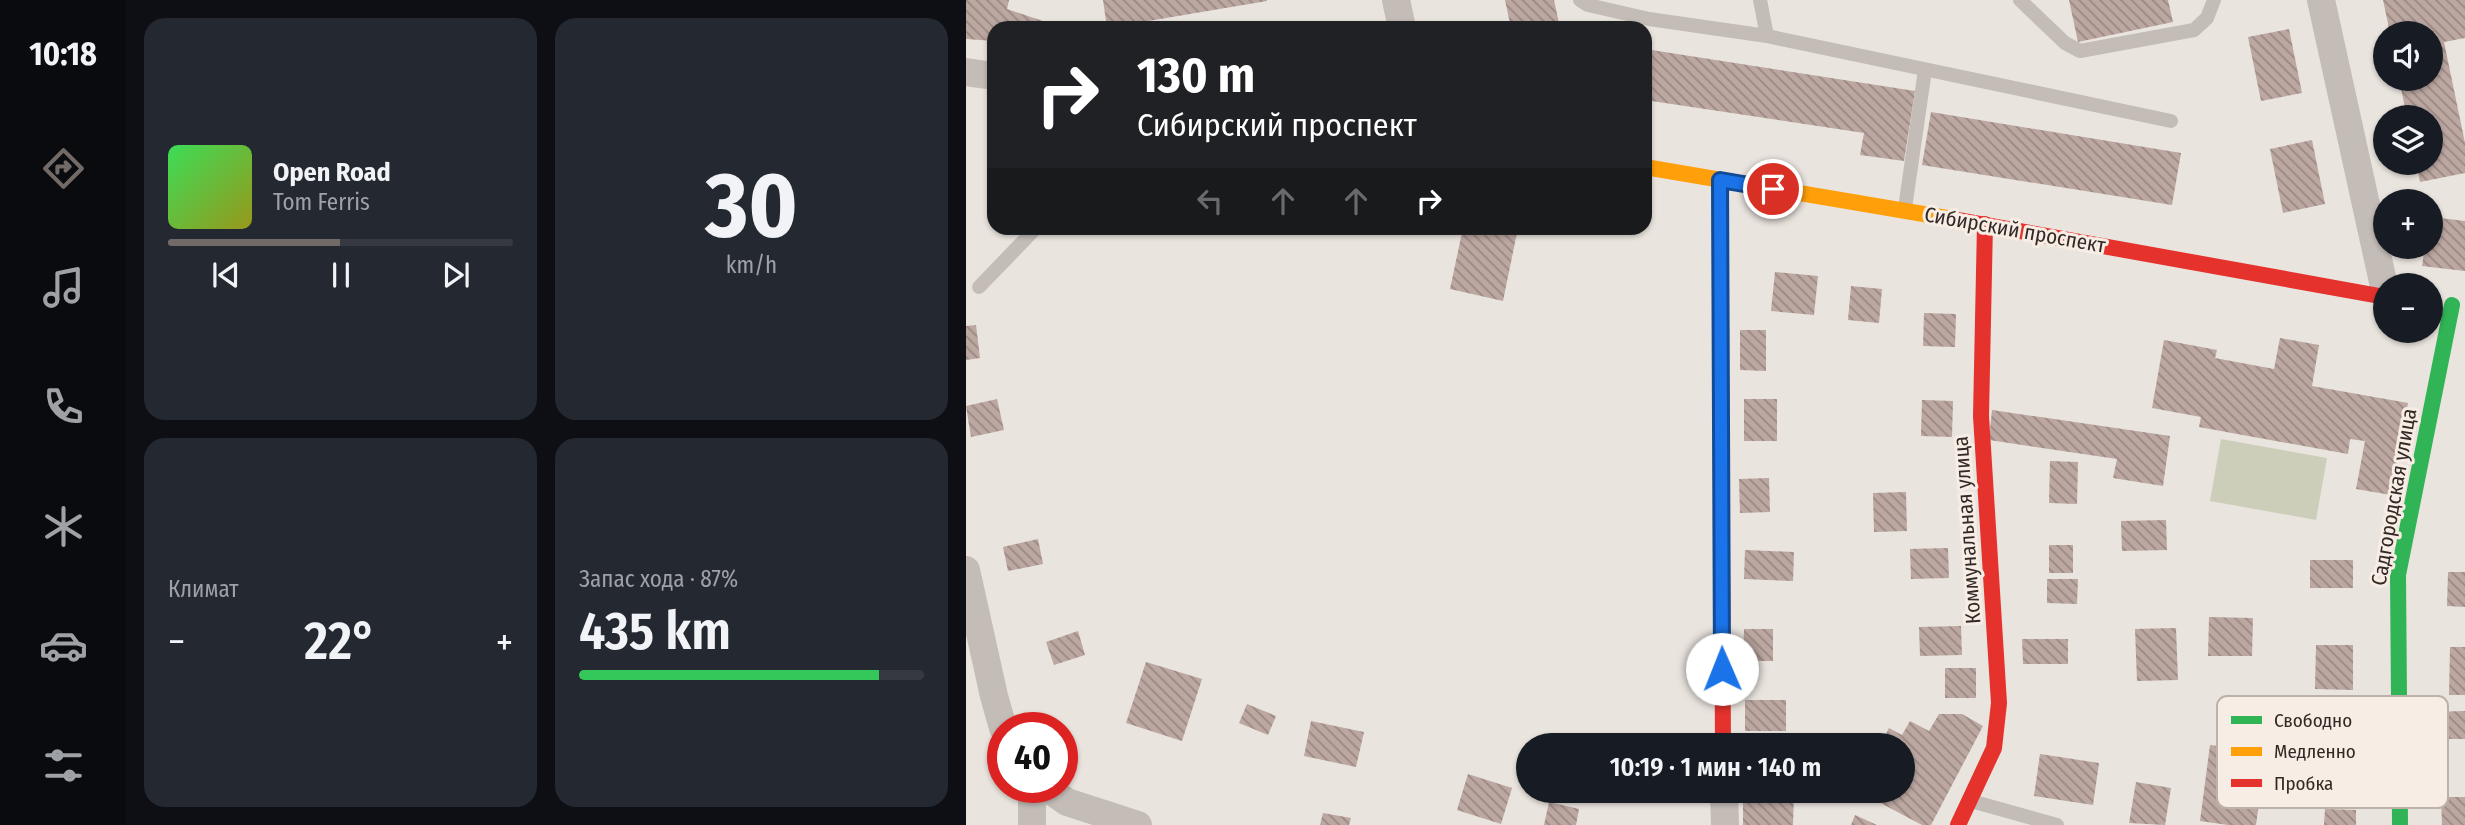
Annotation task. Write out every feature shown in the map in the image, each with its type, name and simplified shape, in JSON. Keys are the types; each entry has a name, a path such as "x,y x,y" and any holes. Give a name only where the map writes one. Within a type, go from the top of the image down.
{"street":[{"path":"1396,0 1400,21"},
{"path":"2321,0 2381,273"},
{"path":"966,72 987,75"},
{"name":"Сибирский проспект","path":"1652,168 1985,224 2373,295"},
{"path":"1720,180 1723,733"},
{"name":"Коммунальная улица","path":"1958,825 1994,748 1999,704 1981,416 1985,224"},
{"name":"Садгородская улица","path":"2399,696 2398,575 2449,304"},
{"path":"966,570 998,712"},
{"path":"1032,803 1032,825"},
{"path":"1070,803 1138,825"},
{"path":"1724,803 1725,825"}],"lane":[{"path":"1580,0 1588,5 1649,19 1767,36 2171,121"},
{"path":"1760,0 1767,36"},
{"path":"2020,0 2065,43 2080,51 2194,30 2207,18 2214,0"},
{"path":"1905,211 1925,70"},
{"path":"979,287 1029,235"},
{"path":"1969,801 2057,825"}],"green space":[{"path":"2221,439 2327,458 2316,520 2210,501"}],"building":[{"path":"966,0 1009,0 1007,9 1043,21 987,21 987,40 966,39"},
{"path":"1103,0 1267,0 1148,21 1106,21"},
{"path":"1505,0 1554,0 1558,21 1510,21"},
{"path":"2069,0 2168,0 2173,22 2078,42"},
{"path":"2383,0 2465,0 2465,38 2444,42 2465,143 2465,173 2420,182 2419,175 2443,175 2443,105 2404,105 2402,91 2443,91 2443,21 2387,21"},
{"path":"2289,29 2302,93 2261,101 2248,37"},
{"path":"1652,50 1915,91 1904,161 1860,155 1864,133 1652,101"},
{"path":"1931,112 2181,153 2172,205 1922,165"},
{"path":"2312,140 2325,204 2283,213 2270,149"},
{"path":"2443,218 2465,221 2465,271 2422,266 2423,259 2443,259"},
{"path":"1462,235 1517,235 1503,301 1450,289"},
{"path":"1775,272 1818,276 1814,315 1771,311"},
{"path":"1851,286 1882,289 1879,323 1848,320"},
{"path":"1924,313 1956,314 1955,347 1923,346"},
{"path":"976,325 980,358 966,360 966,326"},
{"path":"1740,330 1766,330 1766,371 1740,370"},
{"path":"2280,338 2319,345 2312,386 2408,403 2391,495 2356,489 2365,441 2350,439 2348,454 2199,427 2201,417 2152,408 2164,340 2217,350 2215,358 2274,369"},
{"path":"997,399 1004,430 971,437 966,406"},
{"path":"1744,399 1777,399 1777,441 1744,441"},
{"path":"1922,400 1953,401 1952,437 1921,436"},
{"path":"1992,410 2170,436 2163,486 2113,478 2117,459 1989,440"},
{"path":"2050,461 2078,462 2077,504 2049,503"},
{"path":"1769,478 1770,512 1740,513 1739,479"},
{"path":"1906,492 1907,531 1874,532 1873,493"},
{"path":"2166,520 2167,550 2122,551 2121,521"},
{"path":"1038,539 1043,564 1008,571 1003,547"},
{"path":"2049,545 2073,545 2073,573 2049,573"},
{"path":"1948,548 1949,578 1911,579 1910,549"},
{"path":"1745,550 1794,552 1793,581 1744,579"},
{"path":"2310,560 2353,560 2353,588 2310,588"},
{"path":"2448,572 2465,572 2465,607 2447,606"},
{"path":"2047,579 2078,579 2077,604 2047,603"},
{"path":"2209,617 2253,618 2252,656 2208,656"},
{"path":"1961,626 1962,655 1920,656 1919,627"},
{"path":"2176,628 2178,680 2137,681 2135,629"},
{"path":"1744,629 1773,629 1773,661 1743,661"},
{"path":"1078,631 1085,655 1054,665 1046,642"},
{"path":"2022,639 2068,639 2068,664 2023,664"},
{"path":"2316,645 2353,645 2353,690 2315,689"},
{"path":"2450,647 2465,647 2465,695 2449,695"},
{"path":"1146,662 1202,679 1182,741 1126,723"},
{"path":"1945,668 1976,668 1976,698 1945,698"},
{"path":"1745,700 1786,700 1786,731 1745,731"},
{"path":"1247,704 1276,716 1268,735 1239,723"},
{"path":"2448,711 2465,711 2465,739 2448,739"},
{"path":"1939,714 1962,714 1983,726 1931,825 1922,825 1881,803 1915,803 1915,733 1903,733 1910,721 1929,731"},
{"path":"1311,721 1364,732 1356,767 1304,756"},
{"path":"2210,745 2217,746 2217,808 2258,808 2256,825 2200,821"},
{"path":"2040,754 2099,763 2093,805 2034,796"},
{"path":"1468,774 1512,788 1501,824 1457,810"},
{"path":"2136,782 2171,788 2165,825 2129,823"},
{"path":"2448,797 2465,797 2465,825 2442,825 2441,808 2448,808"},
{"path":"1549,803 1579,809 1576,825 1544,825"},
{"path":"1743,803 1794,803 1793,825 1743,825"},
{"path":"2325,809 2356,810 2356,825 2324,825"},
{"path":"1323,813 1351,818 1349,825 1320,825"},
{"path":"1855,815 1877,825 1851,825"}],"traffic: fast":[{"path":"2399,696 2398,575 2452,305"},
{"path":"2400,808 2400,825"}],"traffic: slow":[{"path":"1652,168 1953,219"}],"traffic: jam":[{"path":"1720,180 1723,733"},
{"path":"1953,219 2373,295"},
{"path":"1958,825 1994,748 1999,703 1981,416 1985,224"}],"route":[{"path":"1722,669 1720,180 1773,189"}]}
